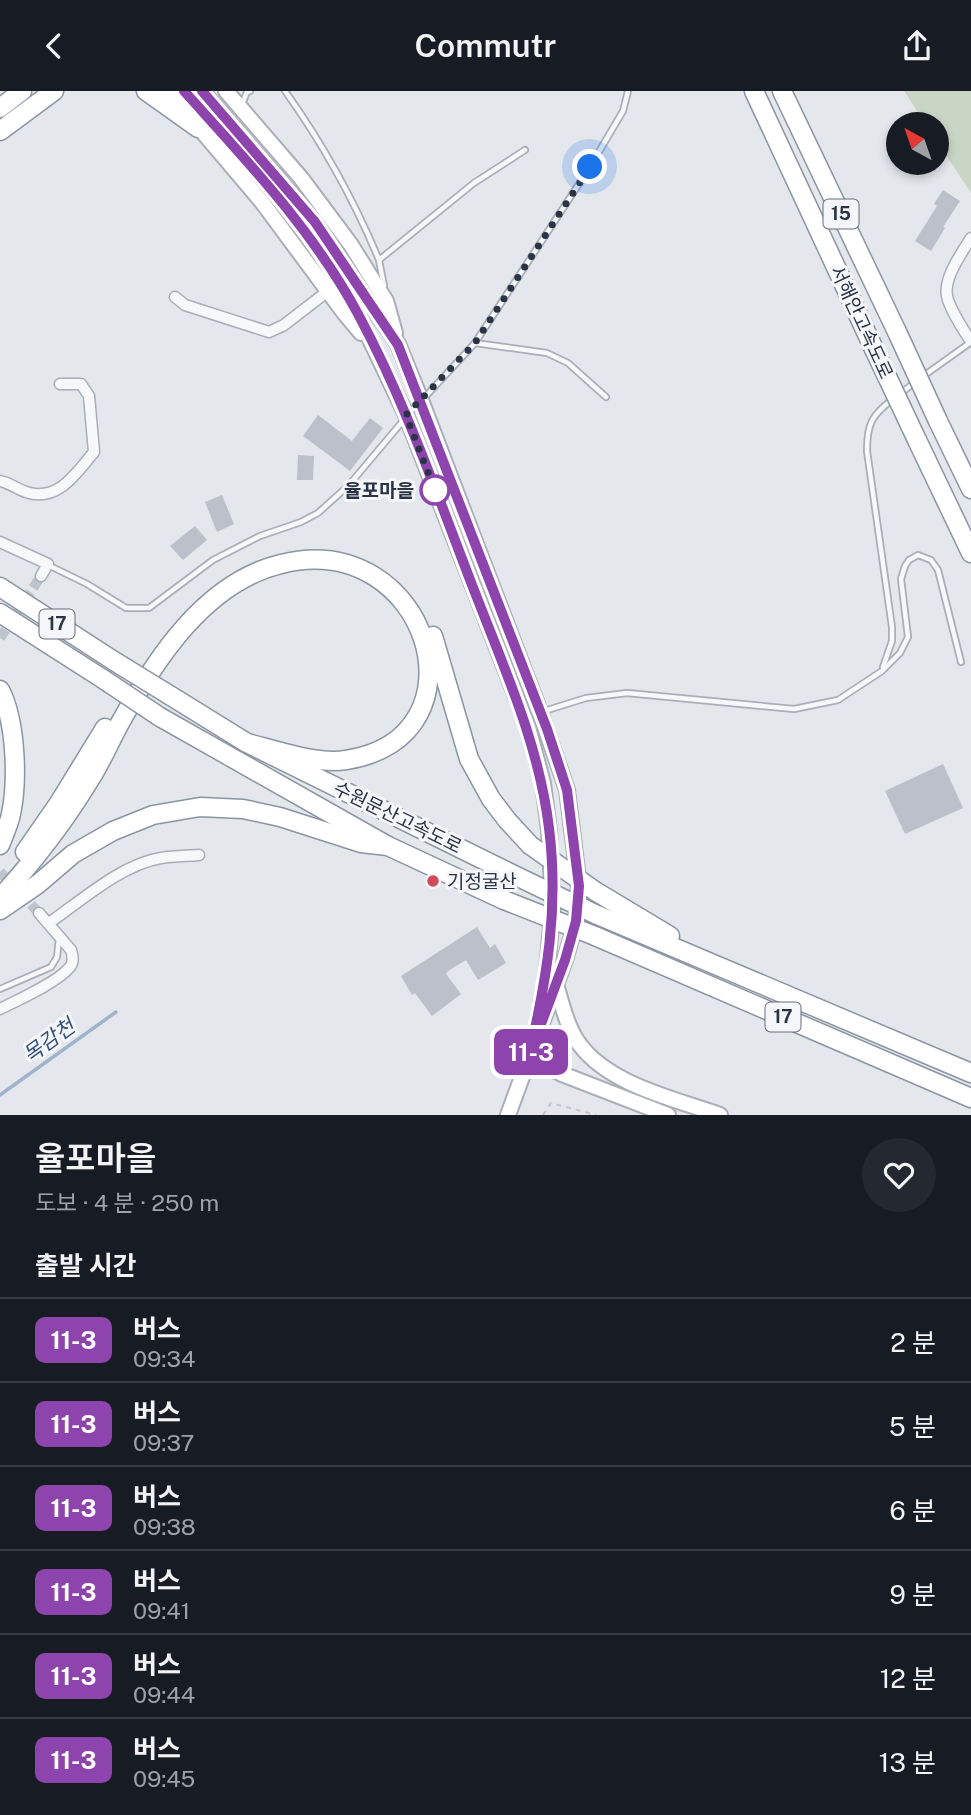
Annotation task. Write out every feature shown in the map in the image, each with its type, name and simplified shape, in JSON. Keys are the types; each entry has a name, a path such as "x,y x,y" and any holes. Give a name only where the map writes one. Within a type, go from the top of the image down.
{"highway":[{"path":"0,108 22,91"},
{"path":"0,131 49,95 65,91"},
{"path":"146,91 198,128"},
{"path":"748,91 773,131"},
{"name":"서해안고속도로","path":"754,91 971,553"},
{"name":"서해안고속도로","path":"783,92 971,489"},
{"path":"0,879 15,866 52,814 141,669 183,612 214,583 260,558 283,551 317,549 353,555 376,565 416,601 431,631 469,759 491,799 530,845 595,891 733,974"},
{"path":"0,898 53,834 89,783 121,721 171,644 195,615 222,592 260,570 299,560 318,559 358,568 379,578 394,591 411,612 424,639 429,667 428,692 417,716 402,734 384,747 345,760 329,761 247,743"},
{"name":"수원문산고속도로","path":"0,587 247,743 595,914 971,1073"},
{"name":"수원문산고속도로","path":"0,613 160,717 388,846 504,900 595,936 971,1098"},
{"path":"0,690 14,740 15,766 11,814 0,845"},
{"path":"0,909 38,884 73,854 113,831 153,815 200,807 243,809 280,817 361,843 388,846"}],"street":[{"path":"168,91 262,202 375,349"},
{"path":"184,91 267,184 305,232 357,312 406,415 528,727 543,783 550,831 553,904 546,981 529,1056"},
{"path":"202,91 315,222 398,345"},
{"path":"226,91 301,178 351,245 386,301 398,345 540,712 567,790 579,886 576,921 508,1115"},
{"path":"970,341 947,298 948,284 971,238"},
{"path":"174,297 185,305 269,332 284,325 328,291"},
{"path":"0,481 28,493 45,495 66,485 94,452 89,396 81,384 60,384"},
{"path":"0,542 48,564 41,576"},
{"path":"49,923 124,872 139,865 160,858 199,855"},
{"path":"0,1009 29,994 71,966 71,950 39,913"},
{"path":"556,984 567,1019 579,1044 600,1066 627,1081 720,1115"},
{"path":"529,1056 619,1098 668,1115"}],"lane":[{"path":"246,113 242,101 250,91"},
{"path":"285,91 304,117 356,208 379,260 386,301"},
{"path":"48,564 126,608 149,608 213,560 260,536 318,513 349,485 406,415 475,343 590,167 623,111 628,91"},
{"path":"379,260 474,183 526,150"},
{"path":"881,671 892,641 892,627 867,451 867,433 875,413 970,341"},
{"path":"475,343 547,353 568,363 606,397"},
{"path":"540,712 586,698 626,694 794,709 838,700 881,671 900,653 908,637 901,579 905,566 918,555 932,560 938,570 961,662"},
{"path":"0,989 51,967 57,957 59,936"}],"path":[{"path":"543,1115 551,1103 596,1115"}],"green space":[{"path":"904,91 971,91 971,193 949,160 949,112 918,112"}],"building":[{"path":"943,190 960,201 931,251 915,241 937,206 934,204"},
{"path":"318,415 352,441 370,418 383,428 350,471 303,436"},
{"path":"298,455 314,456 313,480 297,480"},
{"path":"222,495 234,524 217,532 205,502"},
{"path":"195,526 207,540 183,560 170,546"},
{"path":"943,764 963,808 905,834 885,791"},
{"path":"477,927 490,948 495,944 506,963 478,980 466,960 448,971 446,974 461,994 432,1016 415,993 412,995 401,976"}],"waterway":[{"name":"목감천","path":"0,1095 116,1012"}],"tunnel":[{"path":"0,638 41,576"},
{"path":"0,872 39,913"}],"bus line":[{"name":"11-3","path":"184,91 280,200 305,232 357,312 406,415 528,727 543,783 550,831 553,904 546,981 529,1056 565,960 576,921 579,886 567,790 547,729 398,345 315,222 202,91"}],"place":[{"name":"율포마을","path":"435,490"},
{"name":"기정굴산","path":"433,881"}],"route":[{"path":"435,490 436,493 406,415 475,343 590,167"}]}
